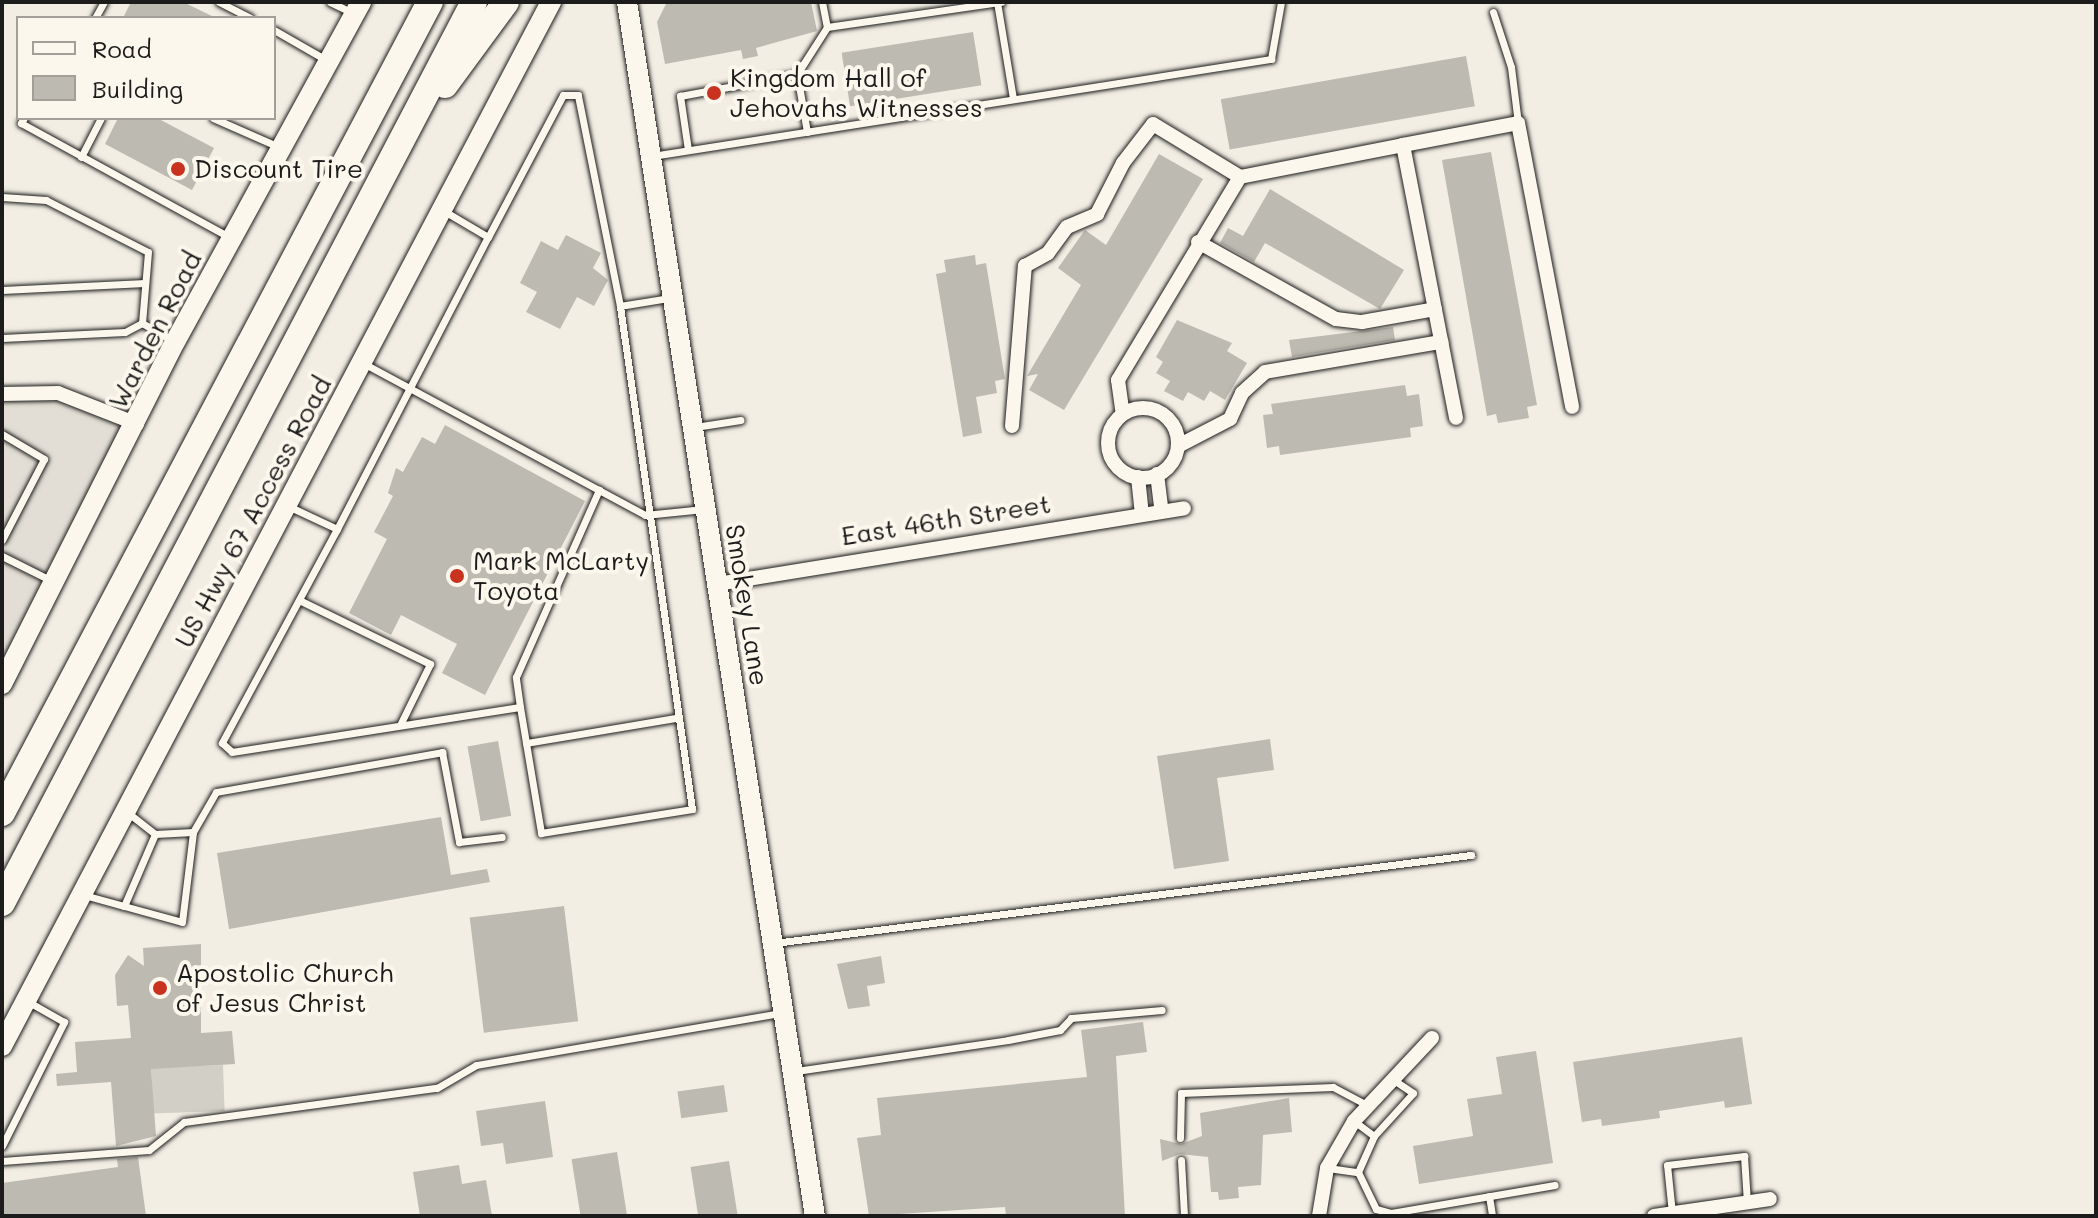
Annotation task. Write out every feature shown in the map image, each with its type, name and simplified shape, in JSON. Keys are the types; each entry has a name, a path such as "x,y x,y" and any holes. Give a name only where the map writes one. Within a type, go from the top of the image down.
{"highway":[{"path":"2,813 430,2"},
{"path":"2,903 474,2"},
{"path":"399,146 506,2"}],"main road":[{"name":"US Hwy 67 Access Road","path":"2,1046 551,2"},
{"name":"Smokey Lane","path":"627,2 815,1216"},
{"name":"Warden Road","path":"2,684 137,424 175,342 358,8"}],"street":[{"path":"1012,426 1025,266 1048,253 1067,227 1097,214 1123,163 1153,124 1240,177 1518,123 1572,407"},
{"path":"1403,145 1456,418"},
{"path":"1123,414 1118,380 1198,242 1240,177"},
{"path":"1198,242 1336,319 1362,322 1435,309"},
{"path":"1178,446 1165,415 1144,408 1123,414 1109,433 1111,457 1138,477 1157,474 1178,446 1230,419 1242,393 1265,372 1441,342"},
{"path":"2,394 58,393 137,424"},
{"path":"1157,474 1162,512"},
{"path":"1138,477 1142,514"},
{"name":"East 46th Street","path":"717,584 1184,508"},
{"path":"1319,1216 1327,1168 1354,1121 1432,1038"},
{"path":"1654,1216 1724,1211 1747,1202 1770,1199"}],"lane":[{"path":"219,2 246,16"},
{"path":"330,2 358,8"},
{"path":"807,132 797,74 827,27 822,2"},
{"path":"827,27 998,2 1013,99"},
{"path":"650,156 1271,59 1281,2"},
{"path":"1493,12 1511,67 1518,123"},
{"path":"276,31 329,62"},
{"path":"688,150 680,96 797,74"},
{"path":"520,707 232,752 222,743 563,95 578,95 620,306 645,515 675,718 692,809 541,833 516,677 599,490"},
{"path":"23,120 21,123 231,238"},
{"path":"81,157 100,120"},
{"path":"218,120 281,148"},
{"path":"2,197 46,200 148,252 142,323"},
{"path":"442,209 488,237"},
{"path":"2,290 145,283"},
{"path":"620,306 673,298"},
{"path":"142,323 175,342"},
{"path":"2,338 125,332 142,323"},
{"path":"361,362 645,515 706,509"},
{"path":"693,427 740,420"},
{"path":"2,434 44,459 2,540"},
{"path":"286,505 337,529"},
{"path":"2,556 55,583"},
{"path":"299,600 430,664 400,725"},
{"path":"526,743 675,718"},
{"path":"82,894 182,922 193,832 216,792 442,752 459,842 502,837"},
{"path":"125,811 155,834 193,832"},
{"path":"124,906 155,834"},
{"path":"774,943 1471,855"},
{"path":"2,1146 64,1022 26,1001"},
{"path":"794,1072 1060,1030 1071,1018 1162,1010"},
{"path":"2,1161 149,1150 184,1122 437,1088 476,1065 785,1013"},
{"path":"1394,1080 1413,1093 1374,1136 1358,1172 1376,1209 1391,1213 1555,1185"},
{"path":"1180,1138 1181,1093 1333,1087 1368,1106"},
{"path":"1354,1121 1374,1136"},
{"path":"1672,1213 1667,1165 1744,1156 1747,1202"},
{"path":"1181,1160 1184,1216"},
{"path":"1327,1168 1358,1172"},
{"path":"1489,1196 1492,1216"}],"shaded area":[{"path":"44,392 137,424 2,680 2,394"},
{"path":"223,1065 225,1111 153,1113 151,1068"}],"building":[{"path":"131,2 183,2 212,16 124,16"},
{"path":"667,2 811,2 817,31 756,48 758,56 743,59 741,50 665,64 657,22"},
{"path":"973,32 981,85 850,106 842,53"},
{"path":"1466,56 1475,106 1230,149 1221,99"},
{"name":"Discount Tire","path":"117,120 161,120 214,148 192,190 105,144"},
{"path":"1491,152 1537,405 1527,407 1529,418 1498,423 1496,414 1487,416 1442,160"},
{"path":"1159,154 1203,179 1064,410 1029,390 1038,374 1027,376 1081,285 1058,268 1085,230 1106,245"},
{"path":"1270,189 1404,270 1380,309 1265,243 1254,262 1220,243 1228,228 1243,236"},
{"path":"566,235 601,253 593,268 608,280 594,306 577,297 560,329 526,312 537,292 520,283 541,241 558,250"},
{"path":"975,255 976,265 986,263 1005,379 995,381 997,393 976,397 982,433 963,437 936,274 946,272 944,260"},
{"path":"1177,320 1232,343 1227,351 1247,363 1225,400 1210,391 1204,401 1188,392 1183,401 1164,391 1170,381 1156,373 1163,362 1156,357"},
{"path":"1393,327 1395,340 1292,357 1289,340"},
{"path":"1405,385 1407,396 1419,394 1423,426 1410,428 1411,437 1280,455 1279,446 1267,448 1263,415 1273,414 1271,404"},
{"name":"Mark McLarty Toyota","path":"445,425 585,501 485,695 442,673 457,644 401,615 391,635 349,613 387,539 374,532 393,496 388,493 396,468 403,472 422,437 435,444"},
{"path":"1270,739 1274,770 1217,778 1229,861 1174,869 1157,756"},
{"path":"498,741 511,816 481,821 467,746"},
{"path":"441,817 451,875 487,869 490,882 229,929 217,853"},
{"path":"564,906 578,1021 484,1033 470,918"},
{"path":"201,944 201,1033 232,1031 235,1064 151,1069 156,1136 116,1146 111,1082 57,1086 56,1074 77,1072 75,1042 131,1038 128,1005 117,1006 115,975 128,955 144,966 143,948"},
{"path":"881,956 885,983 867,986 870,1006 848,1009 837,964"},
{"path":"1143,1022 1147,1052 1116,1056 1125,1216 1006,1216 1005,1207 869,1216 857,1138 881,1135 877,1098 1087,1077 1081,1030"},
{"path":"1742,1037 1752,1104 1725,1108 1724,1101 1659,1111 1660,1118 1602,1126 1601,1119 1582,1122 1573,1062"},
{"path":"1536,1051 1553,1163 1419,1184 1413,1146 1473,1136 1467,1099 1502,1094 1496,1057"},
{"path":"724,1085 728,1112 681,1118 677,1092"},
{"path":"1289,1098 1292,1132 1263,1135 1261,1185 1238,1187 1239,1198 1219,1200 1218,1192 1211,1192 1208,1157 1180,1154 1162,1161 1160,1139 1181,1144 1202,1136 1200,1113"},
{"path":"545,1101 553,1157 506,1164 503,1143 481,1146 476,1111"},
{"path":"617,1152 627,1216 581,1216 572,1159"},
{"path":"138,1157 146,1216 2,1216 2,1183 118,1167 117,1159"},
{"path":"729,1161 738,1216 698,1216 690,1167"},
{"path":"459,1165 462,1184 486,1180 492,1216 420,1216 413,1172"}],"place":[{"name":"Kingdom Hall of Jehovahs Witnesses","path":"714,93"},
{"name":"Discount Tire","path":"178,169"},
{"name":"Mark McLarty Toyota","path":"457,576"},
{"name":"Apostolic Church of Jesus Christ","path":"160,988"}]}
